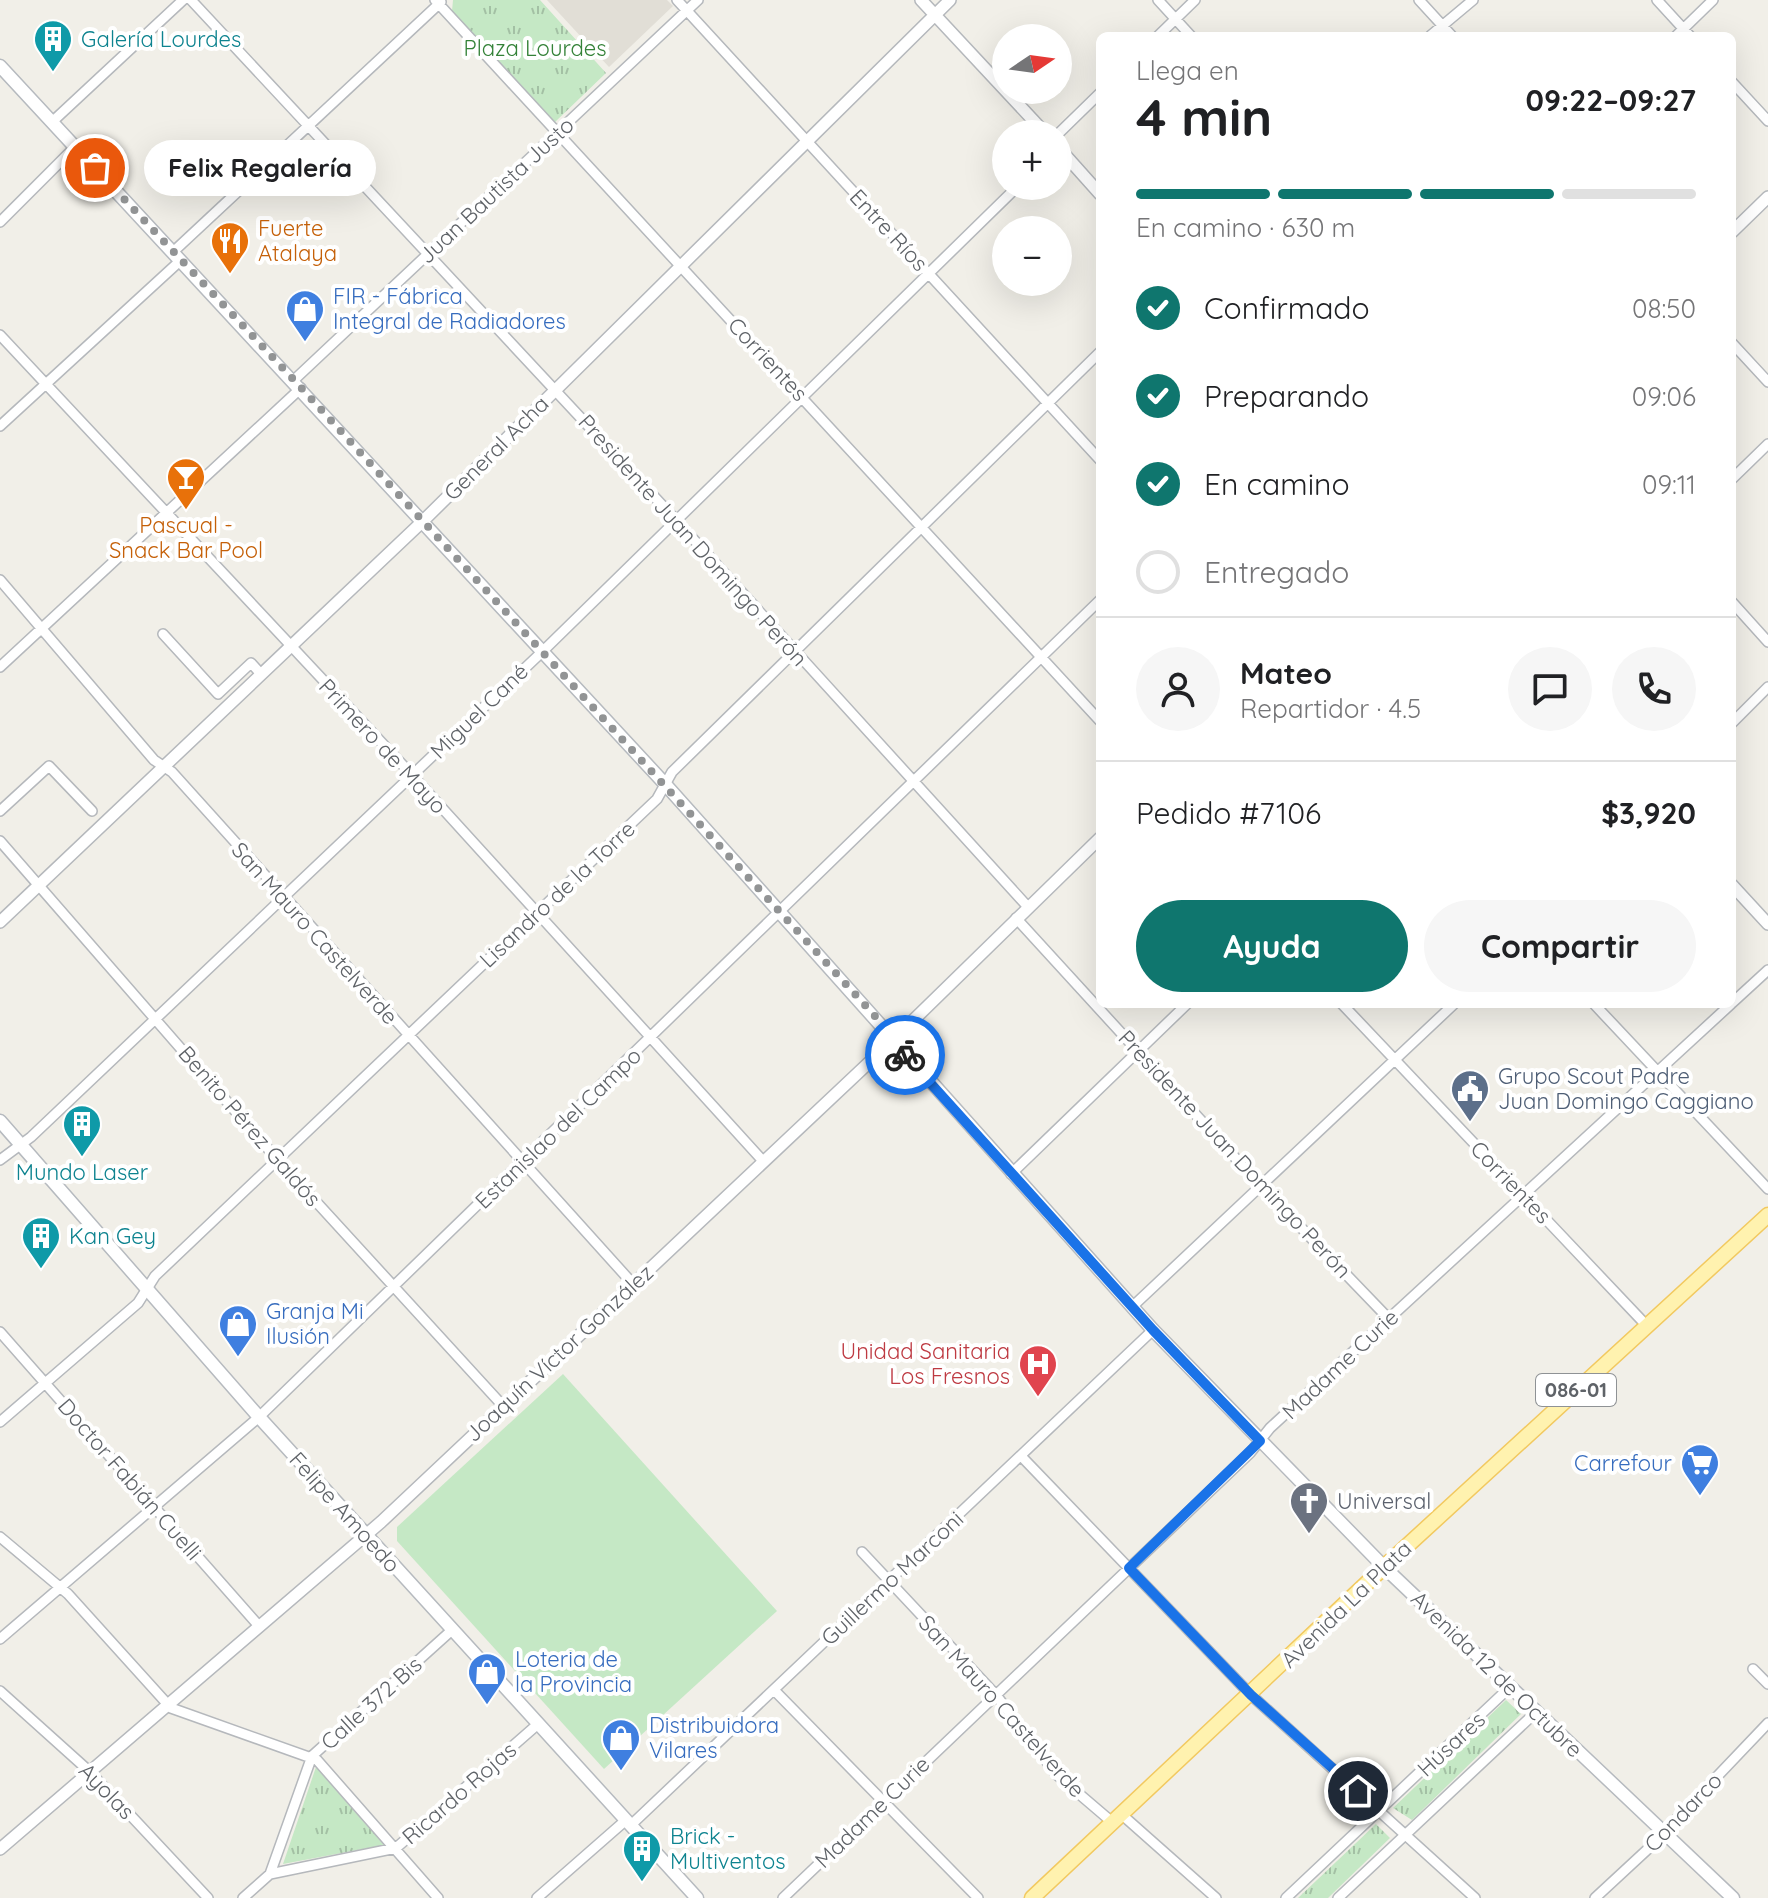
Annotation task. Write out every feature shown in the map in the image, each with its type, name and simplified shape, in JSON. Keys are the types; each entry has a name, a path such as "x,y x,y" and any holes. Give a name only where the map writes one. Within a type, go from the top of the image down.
{"main road":[{"name":"Avenida 12 de Octubre","path":"0,66 665,784 1153,1330 1384,1567 1733,1898"},
{"name":"Felipe Amoedo","path":"0,1121 259,1417 697,1898"},
{"name":"Avenida La Plata","path":"1032,1898 1384,1567 1768,1215"}],"street":[{"path":"52,122 183,0"},
{"name":"Presidente Juan Domingo Perón","path":"191,0 676,520 1028,907"},
{"name":"Entre Ríos","path":"677,0 1096,456"},
{"name":"Juan Bautista Justo","path":"0,667 166,512 428,254 698,0"},
{"path":"921,0 1033,120"},
{"name":"General Acha","path":"0,922 423,521 950,0"},
{"path":"1158,0 1187,32"},
{"path":"1162,32 1195,0"},
{"path":"1419,0 1449,32"},
{"path":"1435,32 1473,0"},
{"path":"1657,0 1681,32"},
{"path":"1685,32 1713,0"},
{"path":"0,426 439,1"},
{"name":"Corrientes","path":"439,1 1096,716"},
{"path":"1736,86 1768,121"},
{"path":"1072,120 1096,97"},
{"path":"0,222 75,147"},
{"path":"1072,163 1096,190"},
{"path":"1736,228 1768,197"},
{"name":"Miguel Cané","path":"0,1160 20,1145 543,651 1003,200"},
{"name":"Primero de Mayo","path":"0,335 412,775 763,1161"},
{"path":"1736,347 1768,382"},
{"name":"Lisandro de la Torre","path":"0,1422 138,1303 155,1276 657,799 672,772 1096,356"},
{"path":"1736,475 1768,444"},
{"name":"San Mauro Castelverde","path":"0,580 163,767 633,1284"},
{"name":"Estanislao del Campo","path":"0,1639 259,1417 1096,604"},
{"path":"1736,606 1768,642"},
{"path":"163,634 218,694 251,663 261,674"},
{"path":"1736,719 1768,687"},
{"path":"0,811 49,766 92,811"},
{"name":"Benito Pérez Galdós","path":"0,841 277,1159 503,1406"},
{"name":"Joaquín Víctor González","path":"0,1849 366,1535 894,1039 1096,842"},
{"path":"1736,889 1768,924"},
{"name":"Presidente Juan Domingo Perón","path":"1016,918 1096,1005"},
{"name":"Madame Curie","path":"1736,999 1768,970"},
{"name":"Presidente Juan Domingo Perón","path":"1099,1008 1261,1186 1389,1319"},
{"path":"1011,1174 1183,1008"},
{"name":"Corrientes","path":"1346,1008 1647,1326"},
{"path":"1132,1307 1450,1008"},
{"path":"1598,1008 1768,1189"},
{"name":"Madame Curie","path":"783,1898 1389,1319 1726,1008"},
{"name":"Guillermo Marconi","path":"537,1898 628,1822 774,1690 1153,1330"},
{"name":"Doctor Fabián Cuelli","path":"0,1332 259,1626"},
{"path":"1021,1456 1251,1695 1475,1898"},
{"path":"0,1537 61,1587 167,1705 176,1711 312,1756 438,1898"},
{"name":"San Mauro Castelverde","path":"862,1552 996,1695 1057,1775 1116,1817 1216,1898"},
{"name":"Calle 372 Bis","path":"270,1874 312,1756 452,1630"},
{"path":"1753,1669 1768,1684"},
{"name":"Húsares","path":"1286,1898 1510,1687"},
{"path":"774,1690 978,1898"},
{"name":"Ayolas","path":"0,1691 89,1771 208,1898"},
{"name":"Húsares","path":"1338,1898 1536,1712"},
{"name":"Condarco","path":"1595,1898 1664,1833 1768,1723"},
{"name":"Ricardo Rojas","path":"243,1898 270,1874 396,1848 538,1724"}],"shaded area":[{"path":"547,0 667,0 673,6 609,67"}],"green space":[{"name":"Plaza Lourdes","path":"453,0 540,0 606,73 555,122 452,11"},
{"path":"563,1374 777,1611 604,1769 397,1541 397,1527"},
{"path":"1506,1700 1521,1714 1412,1820 1393,1808"},
{"path":"316,1767 384,1845 283,1864"},
{"path":"1376,1824 1390,1838 1328,1898 1298,1898"}],"way so far":[{"path":"95,168 665,784 885,1027 905,1055"}],"place":[{"name":"Galería Lourdes","path":"53,73"},
{"name":"Felix Regalería","path":"95,168"},
{"name":"Fuerte Atalaya","path":"230,275"},
{"name":"FIR - Fábrica Integral de Radiadores","path":"305,343"},
{"name":"Pascual - Snack Bar Pool","path":"186,511"},
{"name":"Grupo Scout Padre Juan Domingo Caggiano","path":"1470,1123"},
{"name":"Mundo Laser","path":"82,1158"},
{"name":"Kan Gey","path":"41,1270"},
{"name":"Granja Mi Ilusión","path":"238,1358"},
{"name":"Unidad Sanitaria Los Fresnos","path":"1038,1398"},
{"name":"Carrefour","path":"1700,1497"},
{"name":"Universal","path":"1309,1535"},
{"name":"Loteria de la Provincia","path":"487,1706"},
{"name":"Distribuidora Vilares","path":"621,1772"},
{"name":"Brick - Multiventos","path":"642,1883"}],"route":[{"path":"905,1055 1153,1330 1260,1441 1129,1568 1251,1695 1358,1791"}]}
